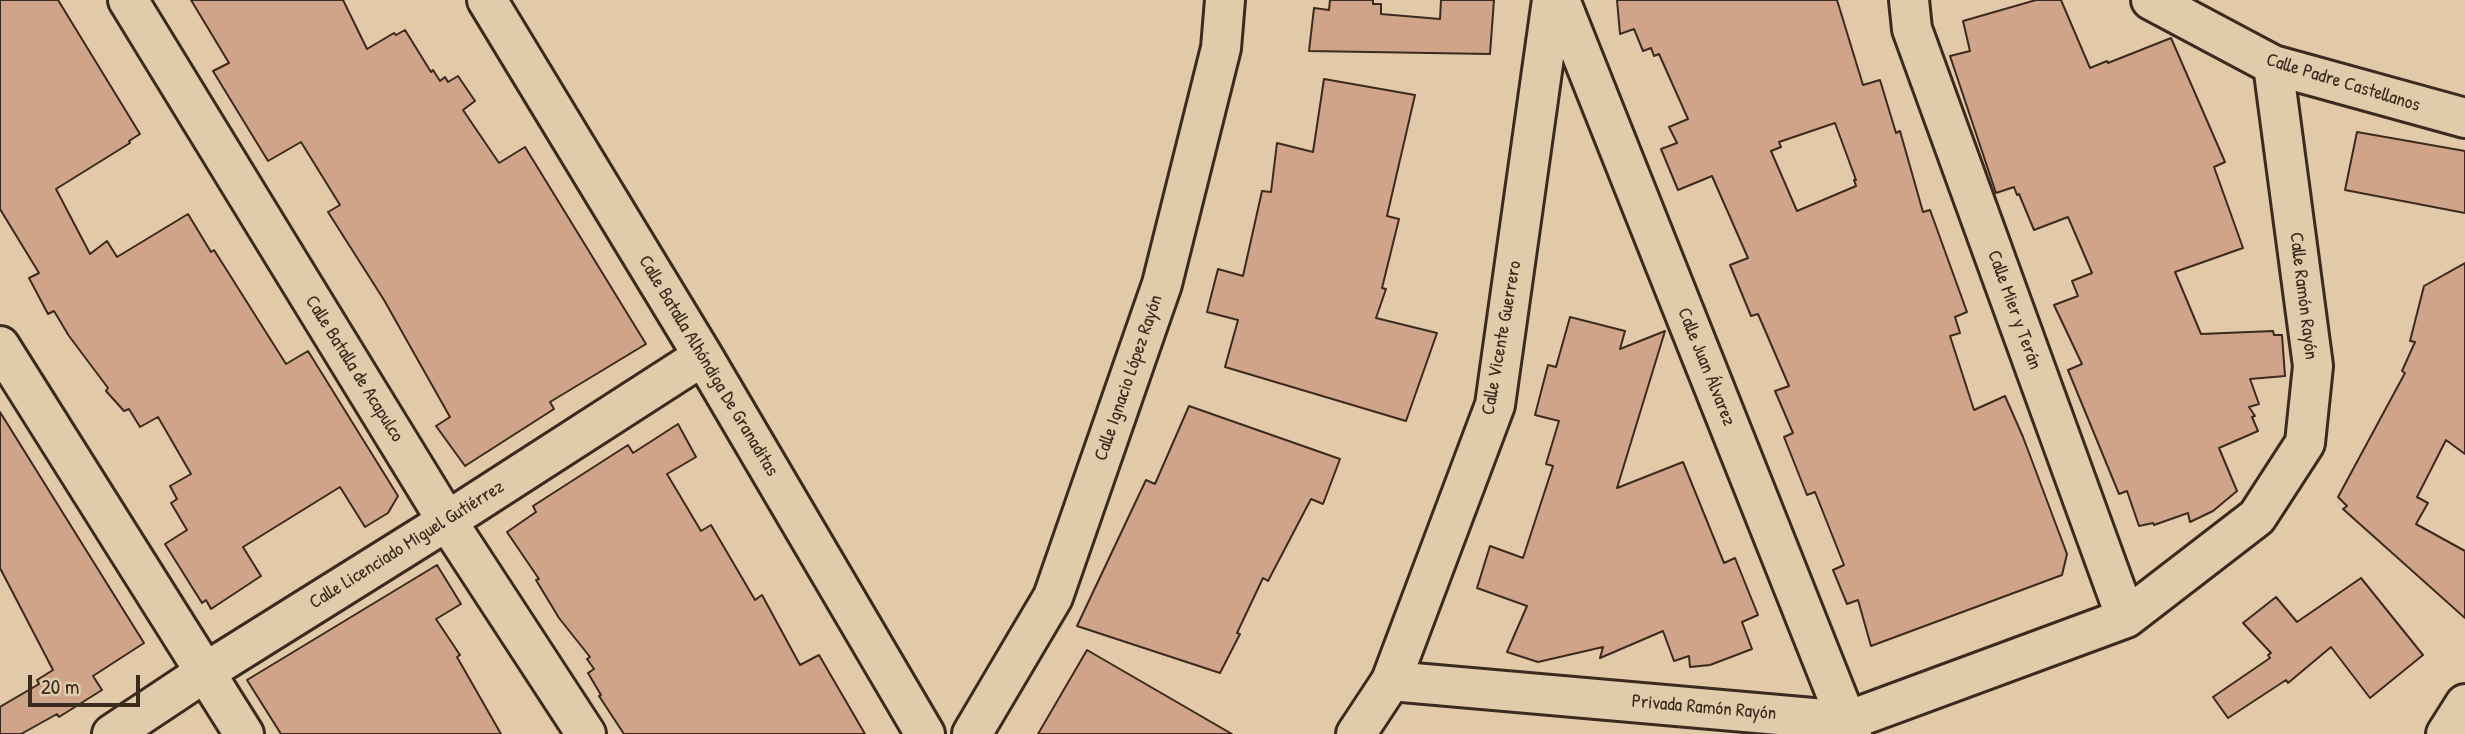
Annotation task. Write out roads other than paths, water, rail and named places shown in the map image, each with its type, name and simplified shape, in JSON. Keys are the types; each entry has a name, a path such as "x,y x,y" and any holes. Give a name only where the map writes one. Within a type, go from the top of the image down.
{"street":[{"name":"Calle Batalla de Acapulco","path":"128,0 447,521 586,734"},
{"name":"Calle Batalla Alhóndiga De Granaditas","path":"487,0 703,356 926,734"},
{"name":"Calle Ignacio López Rayón","path":"972,734 1053,597 1162,284 1221,48 1225,0"},
{"name":"Calle Vicente Guerrero","path":"1356,734 1391,681 1495,405 1552,0"},
{"name":"Calle Juan Álvarez","path":"1560,0 1849,727"},
{"name":"Calle Mier y Terán","path":"1909,0 1912,29 2126,618"},
{"name":"Calle Padre Castellanos","path":"2151,0 2273,65 2465,118"},
{"name":"Calle Ramón Rayón","path":"2126,618 2257,517 2305,443 2313,366 2273,65"},
{"path":"0,346 244,734"},
{"name":"Calle Licenciado Miguel Gutiérrez","path":"112,734 703,356"},
{"name":"Privada Ramón Rayón","path":"1391,681 1849,727 2126,618"},
{"path":"2446,734 2465,704"}]}
